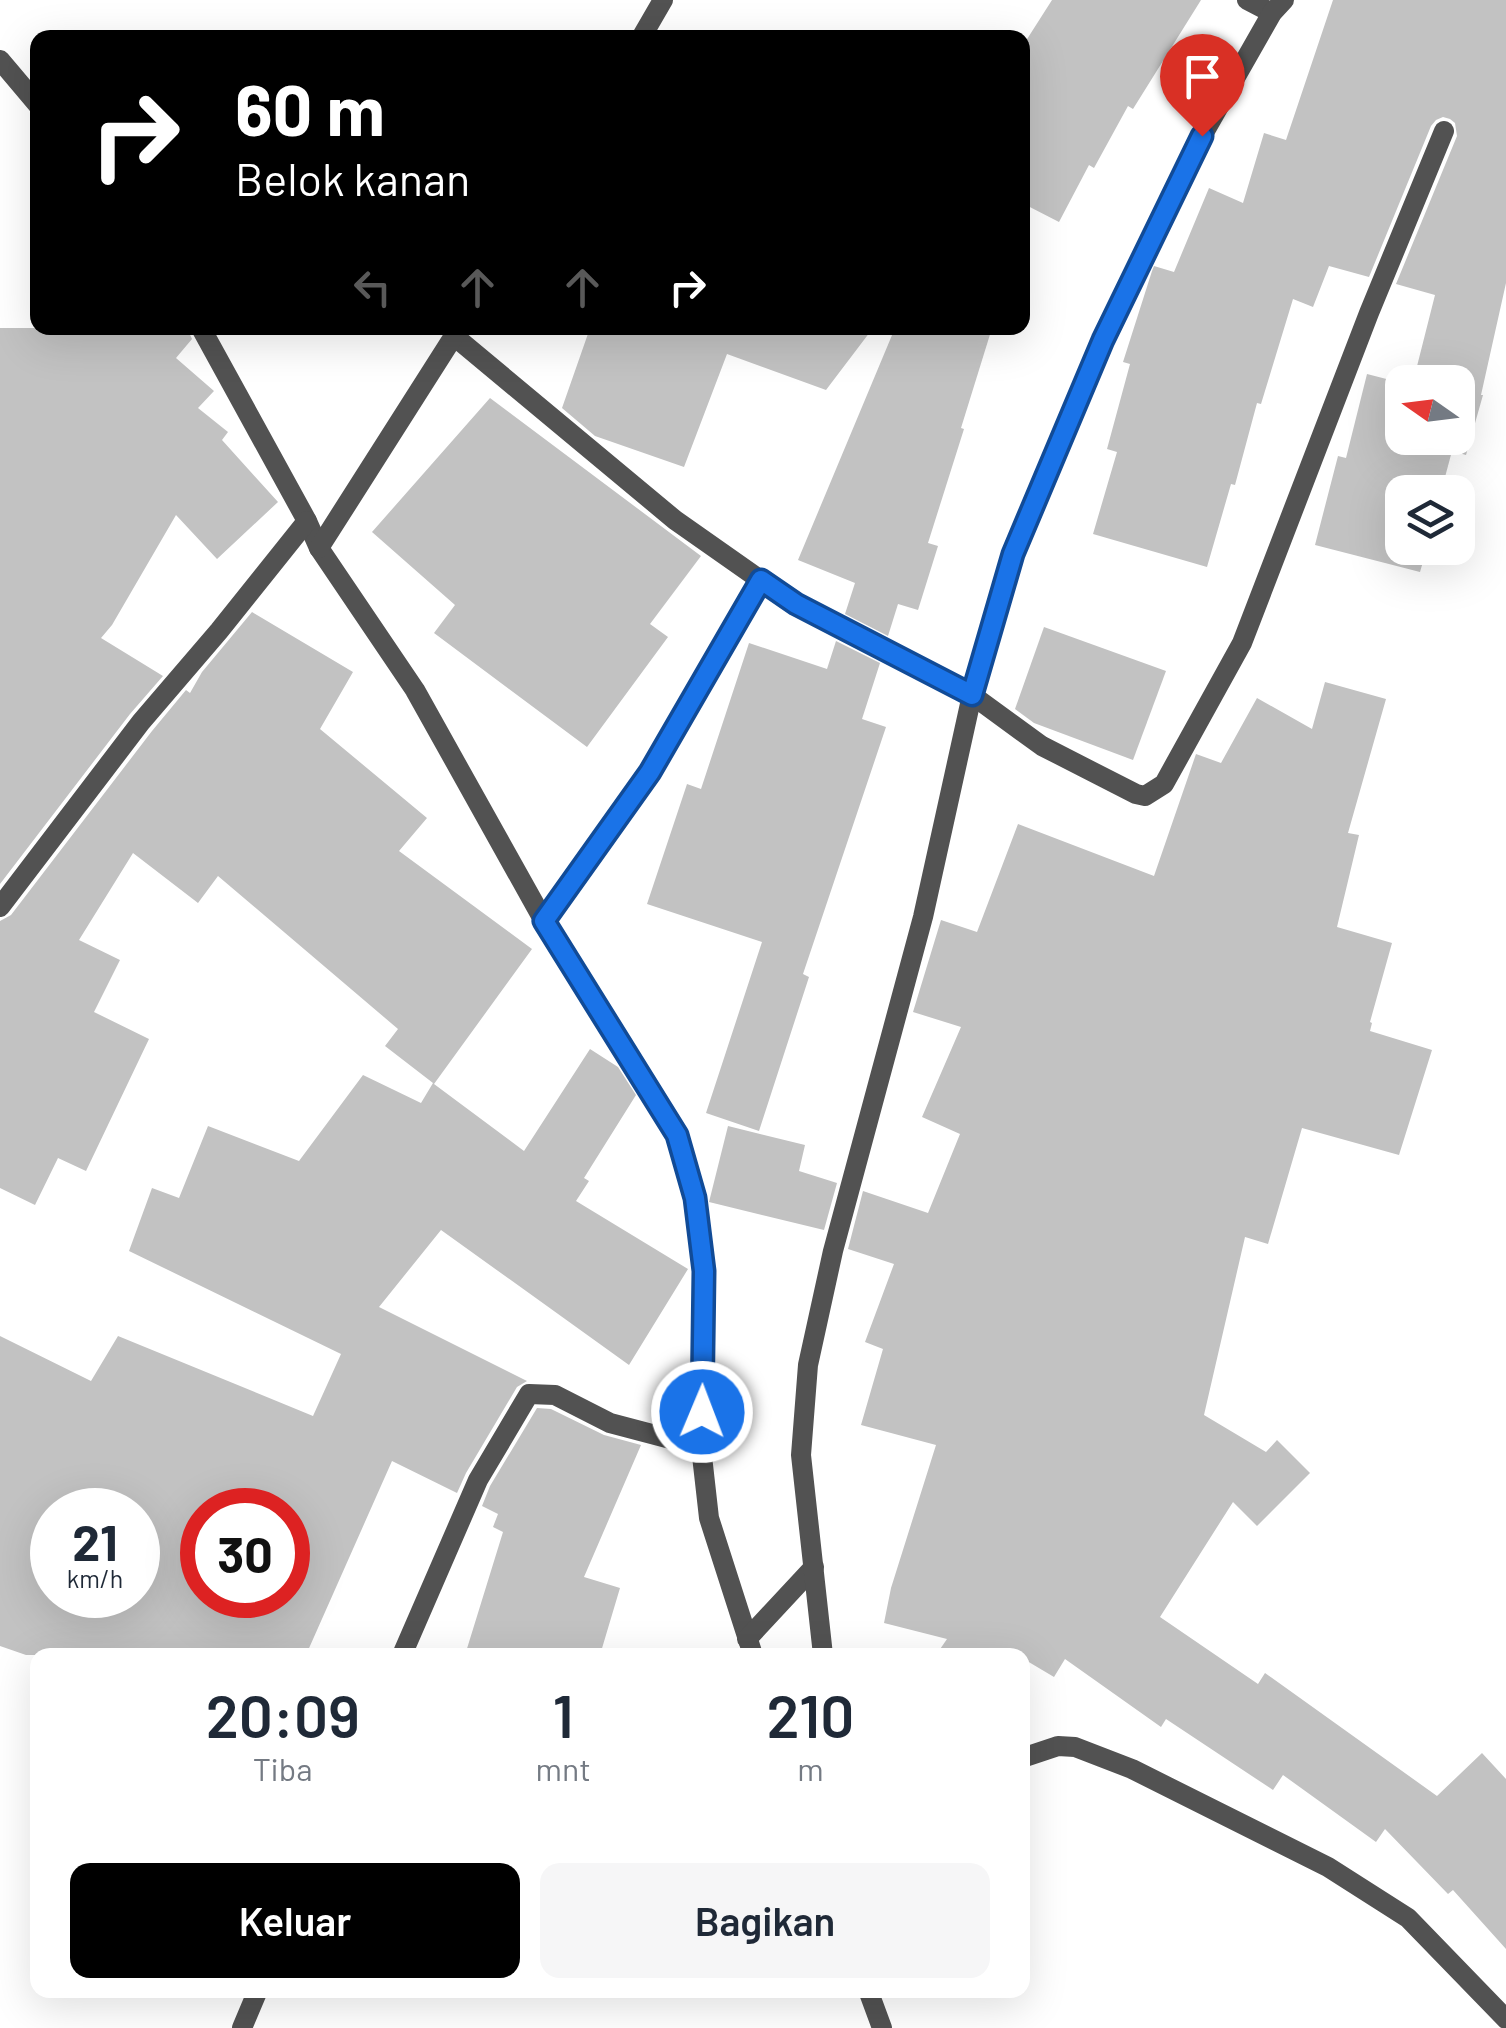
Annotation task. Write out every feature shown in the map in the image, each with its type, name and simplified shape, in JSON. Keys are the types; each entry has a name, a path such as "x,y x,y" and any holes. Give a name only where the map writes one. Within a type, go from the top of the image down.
{"street":[{"path":"646,30 663,0"},
{"path":"822,1648 801,1456 808,1365 833,1251 923,917 972,695 1013,554 1103,340 1202,136 1278,7 1248,0"},
{"path":"0,60 30,96"},
{"path":"460,335 676,520 796,604 972,695 1042,746 1145,796 1164,784 1242,643 1369,313 1444,132"},
{"path":"205,335 319,548 415,690 544,921 677,1135 695,1198 704,1271 701,1447 709,1518 750,1647"},
{"path":"319,548 454,335"},
{"path":"0,906 141,722 307,521"},
{"path":"544,921 650,772 761,580"},
{"path":"405,1648 478,1480 529,1394 555,1395 610,1423 701,1447"},
{"path":"750,1647 814,1567"},
{"path":"1030,1755 1058,1746 1075,1747 1132,1769 1328,1866 1408,1918 1506,2019"},
{"path":"242,2028 255,1998"},
{"path":"871,1998 882,2028"}],"building":[{"path":"1052,0 1201,0 1133,109 1128,106 1094,168 1089,165 1059,222 1030,207 1030,34"},
{"path":"1333,0 1506,0 1506,283 1475,423 1475,365 1417,365 1435,295 1396,284 1457,136 1455,123 1443,117 1431,126 1369,277 1329,266 1313,307 1293,299 1207,567 1093,534 1117,452 1107,449 1130,364 1123,362 1154,266 1174,272 1209,188 1243,203 1264,133 1286,140"},
{"path":"0,328 30,328 30,335 190,335 192,339 176,358 214,391 198,408 228,432 222,440 278,502 217,559 176,515 101,638 163,676 0,884"},
{"path":"588,335 868,335 826,390 727,354 684,467 595,436 562,408"},
{"path":"892,335 990,335 928,543 938,546 918,610 898,604 888,636 845,614 855,583 798,560"},
{"path":"1367,374 1385,379 1385,455 1451,455 1446,475 1385,475 1385,563 1315,545 1338,456 1346,458"},
{"path":"490,398 701,556 650,624 668,637 587,747 434,633 455,605 372,532"},
{"path":"1393,565 1422,565 1420,572"},
{"path":"252,612 353,672 320,729 427,818 399,851 532,949 434,1084 524,1151 590,1049 618,1067 636,1095 584,1178 589,1181 576,1201 688,1269 629,1365 441,1230 379,1307 527,1381 517,1387 457,1493 392,1461 309,1648 30,1648 30,1655 26,1655 0,1646 0,1336 91,1381 118,1336 313,1416 341,1354 129,1251 152,1188 179,1198 208,1126 299,1161 363,1075 421,1103 433,1083 385,1046 398,1029 218,876 198,903 133,853 79,940 120,960 94,1012 149,1039 86,1171 58,1158 35,1205 0,1188 0,921 11,915 186,690 190,693 202,672"},
{"path":"1044,627 1166,671 1133,760 1034,723 1015,709"},
{"path":"836,641 880,663 862,719 886,727 803,974 809,977 759,1131 706,1113 762,942 647,904 687,784 701,789 749,643 827,669"},
{"path":"1325,682 1386,699 1348,833 1359,835 1337,927 1392,943 1370,1031 1432,1050 1399,1155 1302,1128 1268,1244 1245,1237 1204,1415 1266,1452 1277,1440 1310,1473 1257,1526 1233,1502 1160,1617 1258,1684 1265,1673 1437,1796 1482,1753 1506,1779 1506,1949 1453,1890 1448,1894 1385,1829 1376,1842 1283,1775 1273,1790 1166,1719 1161,1727 1065,1659 1054,1677 1030,1663 1030,1648 941,1648 947,1639 884,1623 891,1588 936,1445 861,1425 883,1349 865,1342 894,1264 848,1249 863,1191 928,1213 960,1134 922,1117 961,1027 913,1012 941,920 977,932 1018,824 1154,876 1196,754 1221,763 1257,698 1312,729"},
{"path":"728,1126 805,1145 799,1171 837,1183 824,1230 709,1202"},
{"path":"537,1408 551,1409 604,1435 641,1445 584,1577 620,1588 602,1648 467,1648 503,1532 493,1527 498,1514 482,1506"}],"route":[{"path":"702,1412 704,1271 695,1198 677,1135 544,921 650,772 761,580 796,604 972,695 1013,554 1103,340 1202,136"}]}
